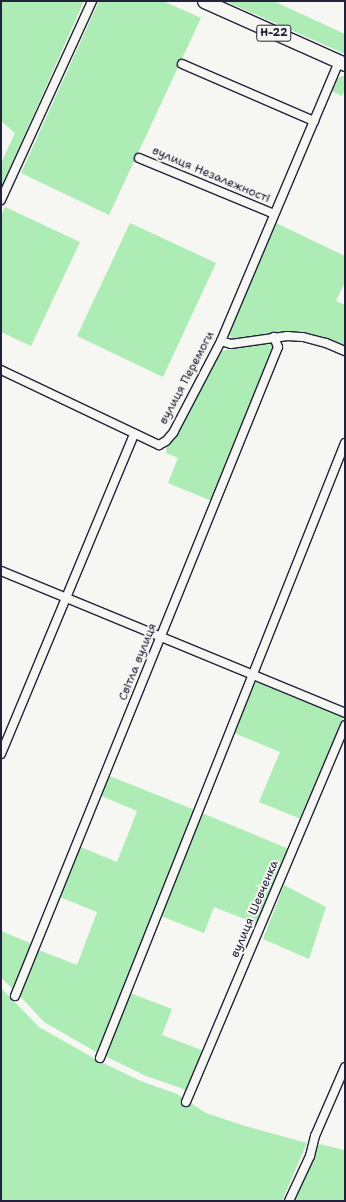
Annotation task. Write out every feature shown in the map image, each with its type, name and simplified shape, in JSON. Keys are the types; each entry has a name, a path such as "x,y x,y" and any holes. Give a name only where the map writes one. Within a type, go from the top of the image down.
{"main road":[{"name":"Н-22","path":"204,1 342,63"}],"street":[{"path":"1,200 92,1"},
{"name":"вулиця Перемоги","path":"134,434 159,445 173,433 221,341 314,121 342,63"},
{"path":"182,64 314,121"},
{"name":"вулиця Незалежності","path":"139,158 274,214"},
{"path":"221,341 231,344 274,337 303,337 326,343 345,351"},
{"name":"Світла вулиця","path":"15,996 278,347 274,337"},
{"path":"1,370 134,434 1,754"},
{"path":"100,1058 345,443"},
{"path":"1,571 345,713"},
{"name":"вулиця Шевченка","path":"186,1102 345,725"},
{"path":"290,1201 310,1156 315,1136 345,1067"}],"green space":[{"path":"1,1 84,1 1,188 1,163 15,133 1,121"},
{"path":"99,1 163,1 201,18 109,215 21,173"},
{"path":"225,1 273,1 345,34 345,54"},
{"path":"345,75 345,90 342,96 331,91 338,78"},
{"path":"5,207 80,242 31,346 1,332 1,216"},
{"path":"130,223 216,263 163,377 77,336"},
{"path":"276,223 345,256 345,282 336,301 345,305 345,347 328,339 304,333 287,332 234,339 228,335"},
{"path":"272,341 275,347 212,501 168,483 178,458 166,453 167,444 174,436 221,351"},
{"path":"255,680 344,717 301,819 259,802 280,752 234,733"},
{"path":"107,775 195,810 98,1053 44,1022 19,995 36,949 77,965 97,912 57,896 78,846 117,862 137,811 99,795"},
{"path":"202,813 289,849 257,924 214,907 204,933 161,916"},
{"path":"284,885 326,907 309,959 263,939"},
{"path":"1,931 32,944 14,990 1,978"},
{"path":"1,988 39,1027 99,1061 143,1082 177,1094 206,1113 245,1126 307,1143 282,1201 1,1201"},
{"path":"130,993 172,1009 162,1035 204,1051 187,1092 181,1088 146,1076 105,1056"},
{"path":"319,1144 345,1150 345,1201 294,1201"}]}
